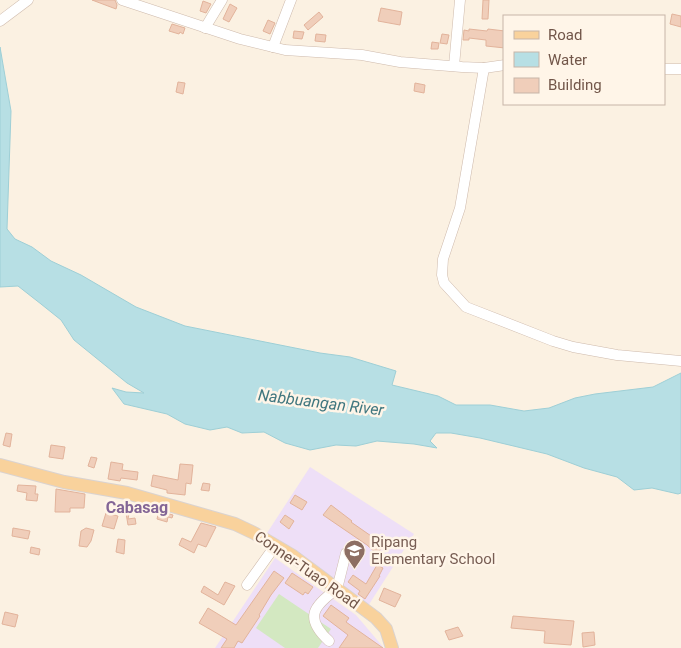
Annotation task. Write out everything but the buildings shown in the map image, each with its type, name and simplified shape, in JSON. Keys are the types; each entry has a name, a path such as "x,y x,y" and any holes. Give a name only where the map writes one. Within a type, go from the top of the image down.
{"main road":[{"name":"Conner-Tuao Road","path":"0,465 64,482 127,493 235,524 293,556 382,623 392,648"}],"street":[{"path":"0,21 28,0"},
{"path":"122,0 205,28 291,51 362,55 400,62 454,66 484,68 503,65"},
{"path":"205,28 222,0"},
{"path":"273,47 291,0"},
{"path":"454,66 460,0"},
{"path":"484,68 460,208 444,259 442,275 444,283 466,308 560,343 617,355 681,362"},
{"path":"666,69 681,69"},
{"path":"247,585 275,546"},
{"path":"329,641 320,632 314,617 314,611 325,597 337,589 346,553"}],"shaded area":[{"name":"Ripang Elementary School","path":"310,467 414,534 368,606 267,533"},
{"path":"275,558 356,615 384,648 215,648"}],"green space":[{"path":"279,594 331,629 318,648 285,648 256,628"}],"water":[{"name":"Nabbuangan River","path":"0,47 11,111 7,229 15,239 32,247 51,261 81,275 136,307 185,326 320,353 350,357 396,371 392,385 438,396 456,405 490,405 524,411 549,408 575,398 653,387 681,373 681,493 652,488 634,490 617,477 584,468 547,454 451,433 436,433 430,441 437,448 377,441 356,446 336,445 310,450 285,443 264,432 242,433 227,427 210,430 185,424 167,414 124,404 112,388 126,392 144,393 127,383 74,340 61,320 18,286 0,287"}],"place":[{"name":"Ripang Elementary School","path":"355,570"}],"district":[{"name":"Cabasag","path":"137,507"}]}
